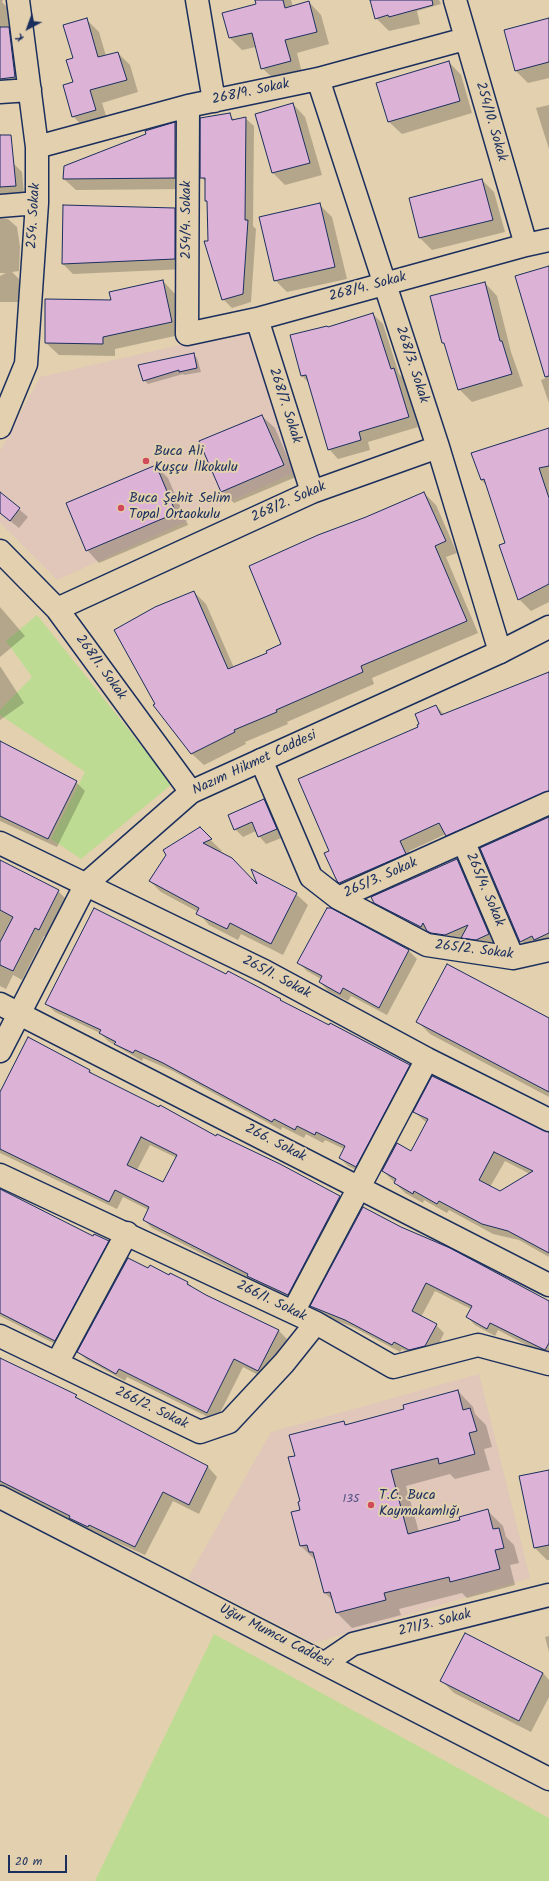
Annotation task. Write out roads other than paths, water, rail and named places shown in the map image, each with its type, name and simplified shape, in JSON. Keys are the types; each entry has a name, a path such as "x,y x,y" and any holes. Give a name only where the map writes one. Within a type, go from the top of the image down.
{"street":[{"name":"254. Sokak","path":"0,427 26,364 36,203 37,147 18,0"},
{"path":"197,0 214,101"},
{"name":"254/10. Sokak","path":"455,0 465,39 526,245"},
{"name":"268/9. Sokak","path":"37,147 188,106 318,79 465,39"},
{"name":"268/3. Sokak","path":"318,79 438,446 500,652"},
{"path":"0,92 30,90"},
{"name":"254/4. Sokak","path":"187,334 188,106"},
{"path":"0,206 36,203"},
{"name":"268/4. Sokak","path":"187,334 257,319 549,240"},
{"name":"268/7. Sokak","path":"257,319 312,492"},
{"name":"268/2. Sokak","path":"57,610 312,492 438,446"},
{"name":"268/1. Sokak","path":"0,551 57,610 191,792"},
{"name":"Nazım Hikmet Caddesi","path":"0,1051 86,884 191,792 500,652 549,627"},
{"name":"265/3. Sokak","path":"260,760 311,877 338,898 464,843 549,803"},
{"name":"265/1. Sokak","path":"0,843 264,971 427,1059 549,1120"},
{"name":"265/4. Sokak","path":"464,843 513,958"},
{"name":"265/2. Sokak","path":"338,898 427,945 513,958 549,950"},
{"name":"266. Sokak","path":"0,1004 549,1285"},
{"path":"293,1312 427,1059"},
{"name":"266/1. Sokak","path":"0,1175 127,1233 316,1323 393,1367 478,1345 549,1364"},
{"path":"57,1363 127,1233"},
{"name":"266/2. Sokak","path":"0,1336 200,1432 229,1422 284,1363 316,1323"},
{"name":"Uğur Mumcu Caddesi","path":"0,1497 549,1779"},
{"name":"271/3. Sokak","path":"325,1663 353,1644 549,1595"}],"place":[{"name":"Buca Ali Kuşçu İlkokulu","path":"146,461"},
{"name":"Buca Şehit Selim Topal Ortaokulu","path":"121,508"},
{"name":"T.C. Buca Kaymakamlığı","path":"371,1505"}]}
